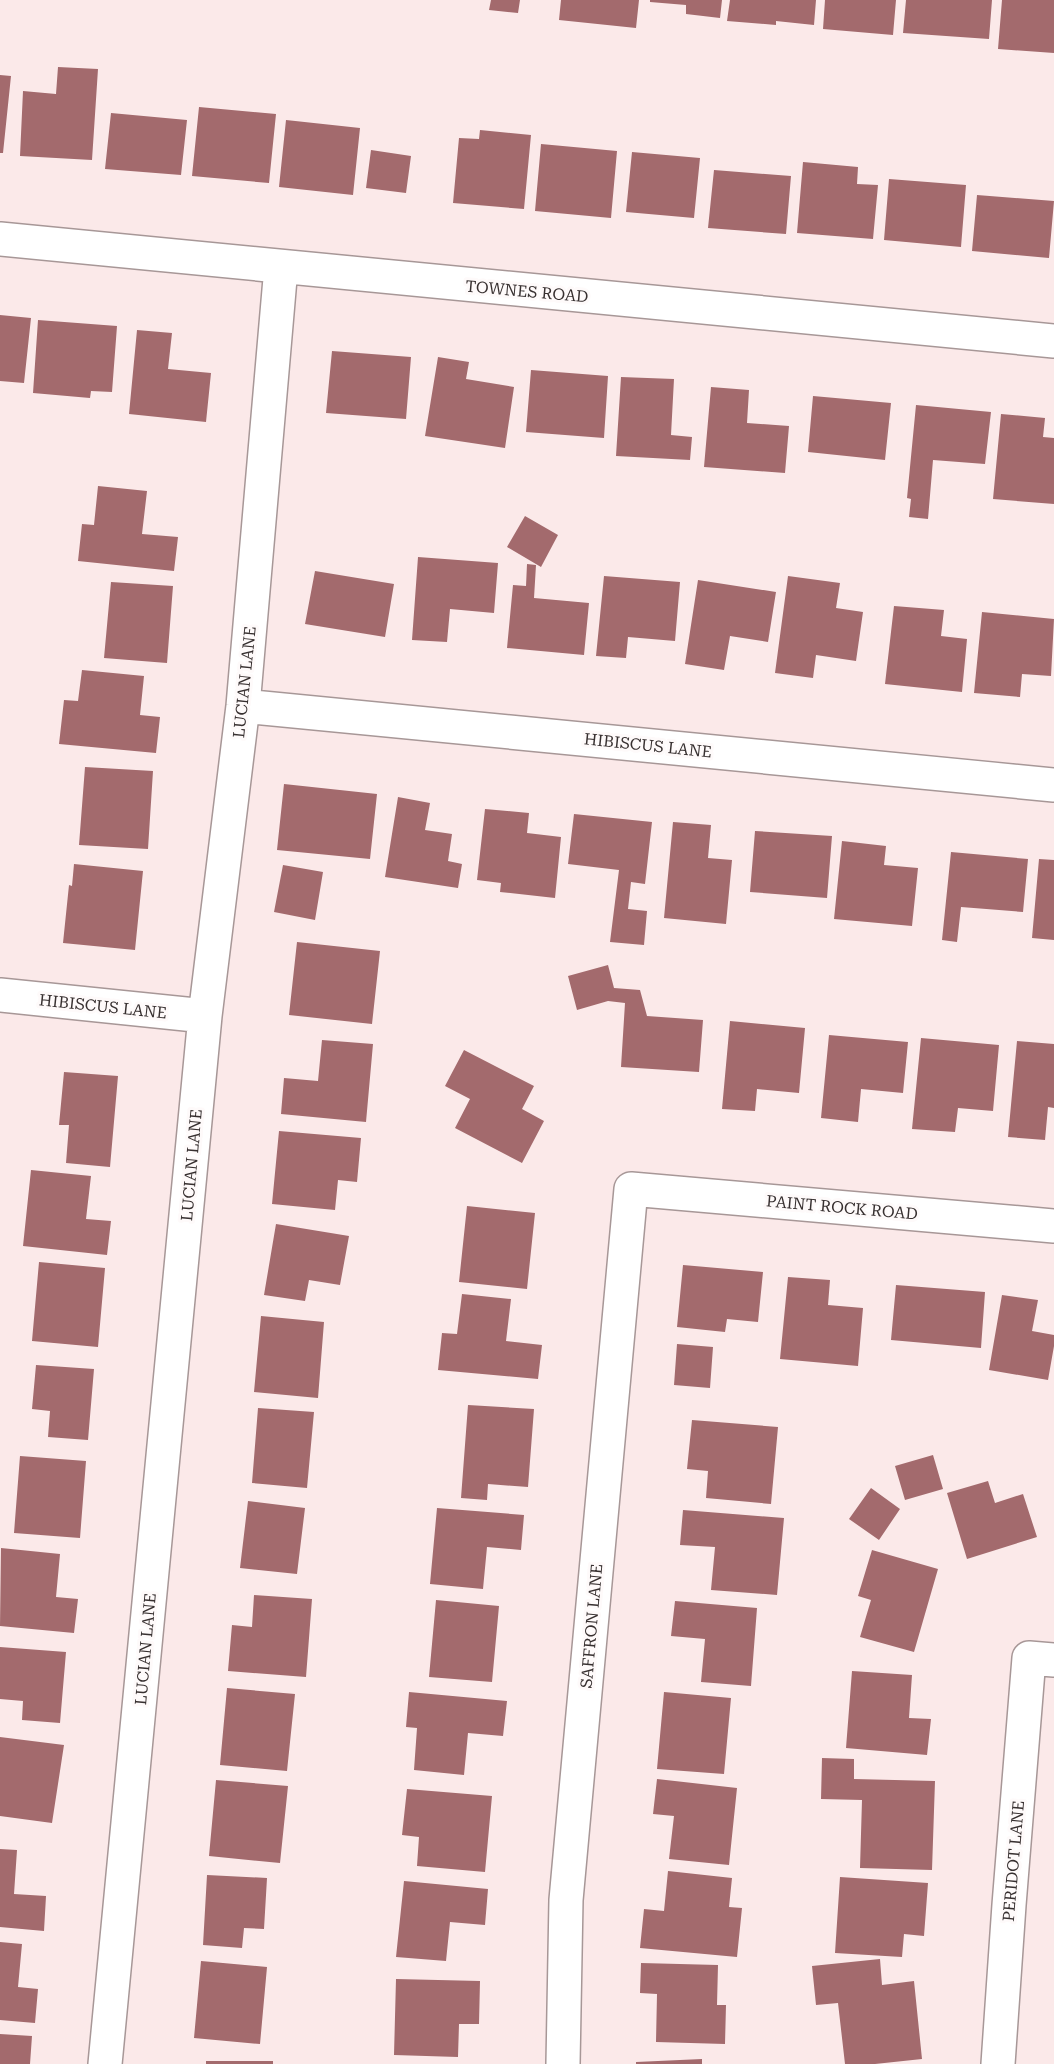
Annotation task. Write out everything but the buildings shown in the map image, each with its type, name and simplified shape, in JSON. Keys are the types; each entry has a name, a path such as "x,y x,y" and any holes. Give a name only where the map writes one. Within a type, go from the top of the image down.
{"street":[{"name":"TOWNES ROAD","path":"0,239 1054,341"},
{"name":"LUCIAN LANE","path":"105,2064 205,1016 243,706 281,267"},
{"name":"HIBISCUS LANE","path":"243,706 1054,785"},
{"name":"HIBISCUS LANE","path":"0,995 205,1016"},
{"name":"PAINT ROCK ROAD","path":"631,1189 1054,1226"},
{"name":"SAFFRON LANE","path":"563,2064 566,1900 631,1189"},
{"name":"PERIDOT LANE","path":"998,2064 1009,1905 1042,1659"}]}
